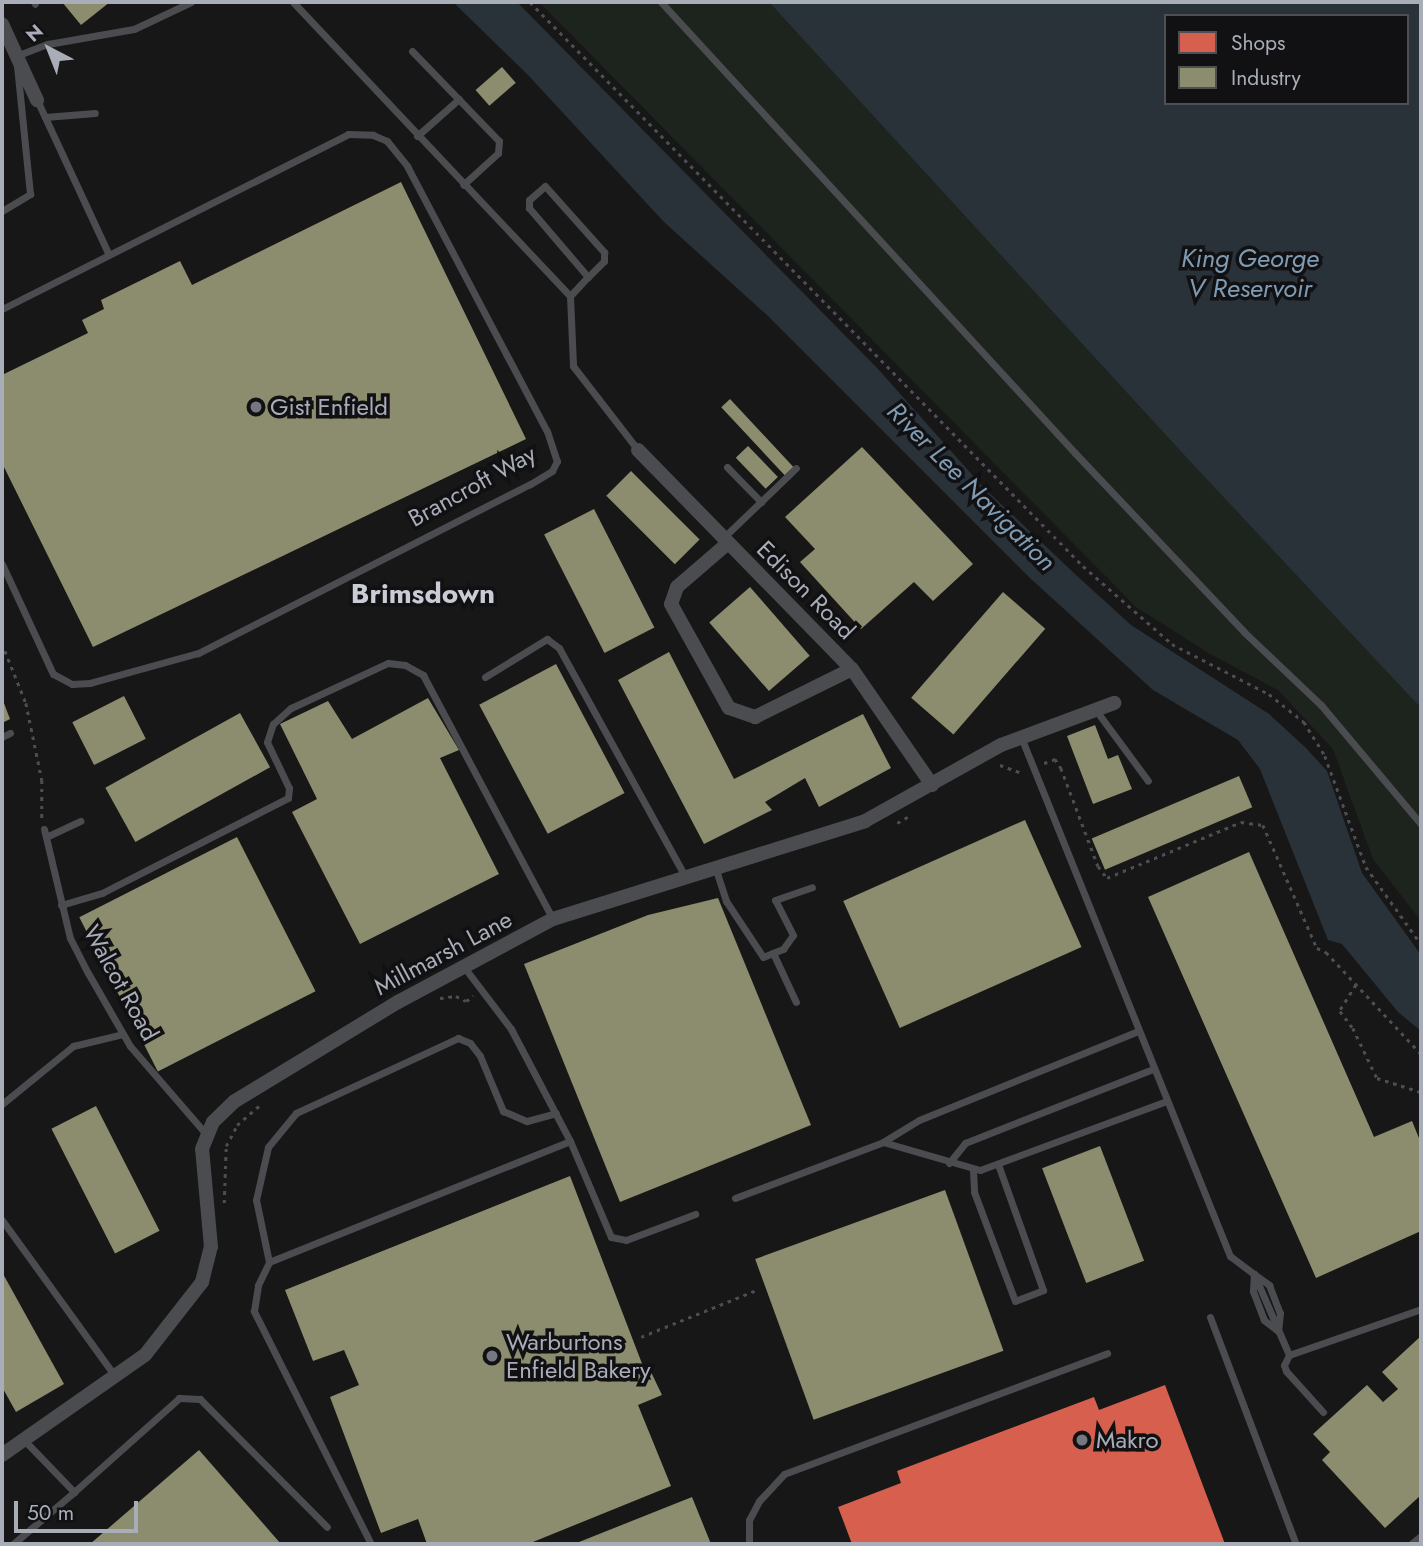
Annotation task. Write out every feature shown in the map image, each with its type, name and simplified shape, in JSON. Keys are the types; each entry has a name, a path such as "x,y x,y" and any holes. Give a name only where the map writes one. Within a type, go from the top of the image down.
{"street":[{"path":"2,24 37,100"},
{"name":"Edison Road","path":"638,450 852,669 932,785"},
{"name":"Edison Road","path":"725,541 677,587 671,604 729,708 755,717 852,669"},
{"name":"Millmarsh Lane","path":"2,1455 116,1377 162,1338 202,1282 211,1247 201,1170 206,1135 223,1110 263,1082 553,919 865,821 1021,737 1114,703"}],"lane":[{"path":"2,211 30,194 16,56 48,44 134,29 191,2"},
{"path":"293,2 570,296 573,366 638,450"},
{"path":"661,2 1056,433 1244,632 1321,705 1421,824"},
{"path":"412,51 501,147 463,185"},
{"path":"417,136 459,99"},
{"path":"37,100 108,253"},
{"path":"45,117 95,113"},
{"name":"Brancroft Way","path":"2,309 108,253 348,134 362,132 387,141 414,178 547,431 557,461 552,471 530,484 198,653 90,683 72,684 53,674 2,564"},
{"path":"570,296 604,261 604,252 545,186 529,200 529,208 588,277"},
{"path":"727,467 761,502"},
{"path":"725,541 796,468"},
{"path":"485,677 547,639 559,648 686,878"},
{"path":"61,905 102,893 288,798 289,788 267,742 273,724 291,709 388,663 405,665 423,675 553,919"},
{"path":"1095,709 1147,781"},
{"path":"1021,737 1230,1256 1269,1284 1280,1313 1278,1331"},
{"path":"45,833 81,821"},
{"name":"Walcot Road","path":"45,833 70,938 122,1034 206,1135"},
{"path":"716,870 726,901 762,957 783,949 793,934 775,900 812,887"},
{"path":"773,953 796,1002"},
{"path":"464,967 511,1029 570,1141 611,1237 626,1240 695,1214"},
{"path":"735,1198 883,1142 919,1120 1138,1031"},
{"path":"2,1104 73,1046 122,1034"},
{"path":"371,1544 254,1311 258,1285 269,1262 256,1200 268,1147 296,1113 457,1038 470,1043 480,1056 503,1111 527,1121 555,1113"},
{"path":"949,1163 965,1143 1153,1069"},
{"path":"883,1142 973,1170 998,1164 1167,1101"},
{"path":"269,1262 570,1141"},
{"path":"973,1170 974,1192 1015,1301 1043,1290 998,1164"},
{"path":"2,1220 116,1377"},
{"path":"1254,1274 1253,1291 1264,1320 1278,1331 1289,1355"},
{"path":"1323,1412 1286,1371 1284,1365 1289,1355 1421,1309"},
{"path":"1210,1317 1296,1544"},
{"path":"749,1544 749,1520 759,1500 784,1474 1107,1353"},
{"path":"13,1544 179,1398 200,1399 327,1528"},
{"path":"25,1441 74,1492"},
{"path":"1412,1544 1421,1536"}],"path":[{"path":"530,2 1083,566 1172,644 1269,694 1304,722 1325,755 1366,867 1421,944"},
{"path":"2,643 26,704 42,780 45,833"},
{"path":"1047,761 1055,759 1061,768 1102,876 1107,878 1233,826 1251,820 1263,825 1311,938 1421,1054"},
{"path":"1356,985 1340,1011 1353,1028 1377,1078 1421,1092"},
{"path":"641,1337 757,1290"}],"shaded area":[{"path":"539,2 769,2 1421,708 1421,921 1373,859 1333,749 1278,690 1210,654 1136,607"}],"water":[{"name":"River Lee Navigation","path":"453,2 517,2 878,369 983,487 1076,575 1131,625 1269,714 1306,748 1327,771 1362,873 1421,955 1421,1031 1398,1012 1342,944 1328,940 1260,769 1238,740 1153,690 1030,578 768,316 664,222 528,75"},
{"name":"King George V Reservoir","path":"769,2 1421,2 1421,708 1188,459"}],"building: Shops":[{"name":"Makro","path":"1165,1385 1225,1544 852,1544 838,1507 901,1483 897,1471 1094,1397 1099,1410"}],"building: Industry":[{"path":"62,2 110,2 81,25"},
{"path":"502,67 516,83 489,106 476,90"},
{"name":"Gist Enfield","path":"401,182 526,439 93,647 2,463 2,375 88,333 82,320 104,309 101,300 180,261 192,285"},
{"path":"730,399 793,467 785,475 721,407"},
{"path":"748,446 778,477 766,489 736,458"},
{"path":"862,447 973,564 933,601 914,582 861,629 800,562 815,549 785,517"},
{"path":"631,471 700,540 675,564 606,496"},
{"path":"594,509 654,628 604,653 544,534"},
{"path":"750,587 810,656 769,691 709,622"},
{"path":"1003,592 1045,629 953,734 911,698"},
{"path":"669,652 734,779 863,714 891,768 819,807 805,778 765,802 772,810 704,844 618,680"},
{"path":"556,664 625,793 548,834 479,705"},
{"path":"124,696 146,739 94,765 72,722"},
{"path":"2,698 10,719 2,723"},
{"path":"428,698 459,750 440,758 499,874 360,944 292,812 317,799 280,724 328,701 352,739"},
{"path":"240,713 270,767 135,842 105,788"},
{"path":"1095,725 1108,759 1118,755 1132,789 1093,804 1067,736"},
{"path":"1239,776 1252,807 1105,870 1092,839"},
{"path":"1025,820 1082,947 900,1028 843,901"},
{"path":"237,837 316,991 158,1072 79,917"},
{"path":"1249,852 1374,1137 1412,1121 1421,1143 1421,1231 1316,1278 1148,897"},
{"path":"718,898 811,1125 620,1202 524,964 648,915"},
{"path":"96,1106 160,1231 115,1253 51,1129"},
{"path":"1100,1146 1144,1261 1086,1283 1042,1168"},
{"name":"Warburtons Enfield Bakery","path":"570,1176 646,1374 651,1372 662,1395 638,1405 671,1486 528,1544 427,1544 418,1519 381,1533 330,1397 359,1385 344,1350 313,1361 285,1290"},
{"path":"945,1190 1003,1351 814,1420 755,1259"},
{"path":"2,1272 64,1384 16,1412 2,1387"},
{"path":"1421,1336 1421,1495 1385,1528 1322,1460 1330,1452 1313,1434 1367,1385 1383,1402 1398,1389 1382,1372"},
{"path":"199,1450 281,1544 90,1544"},
{"path":"692,1497 711,1544 574,1544"}],"place":[{"name":"Gist Enfield","path":"256,407"},
{"name":"Warburtons Enfield Bakery","path":"492,1356"},
{"name":"Makro","path":"1082,1440"}],"district":[{"name":"Brimsdown","path":"423,594"}]}
